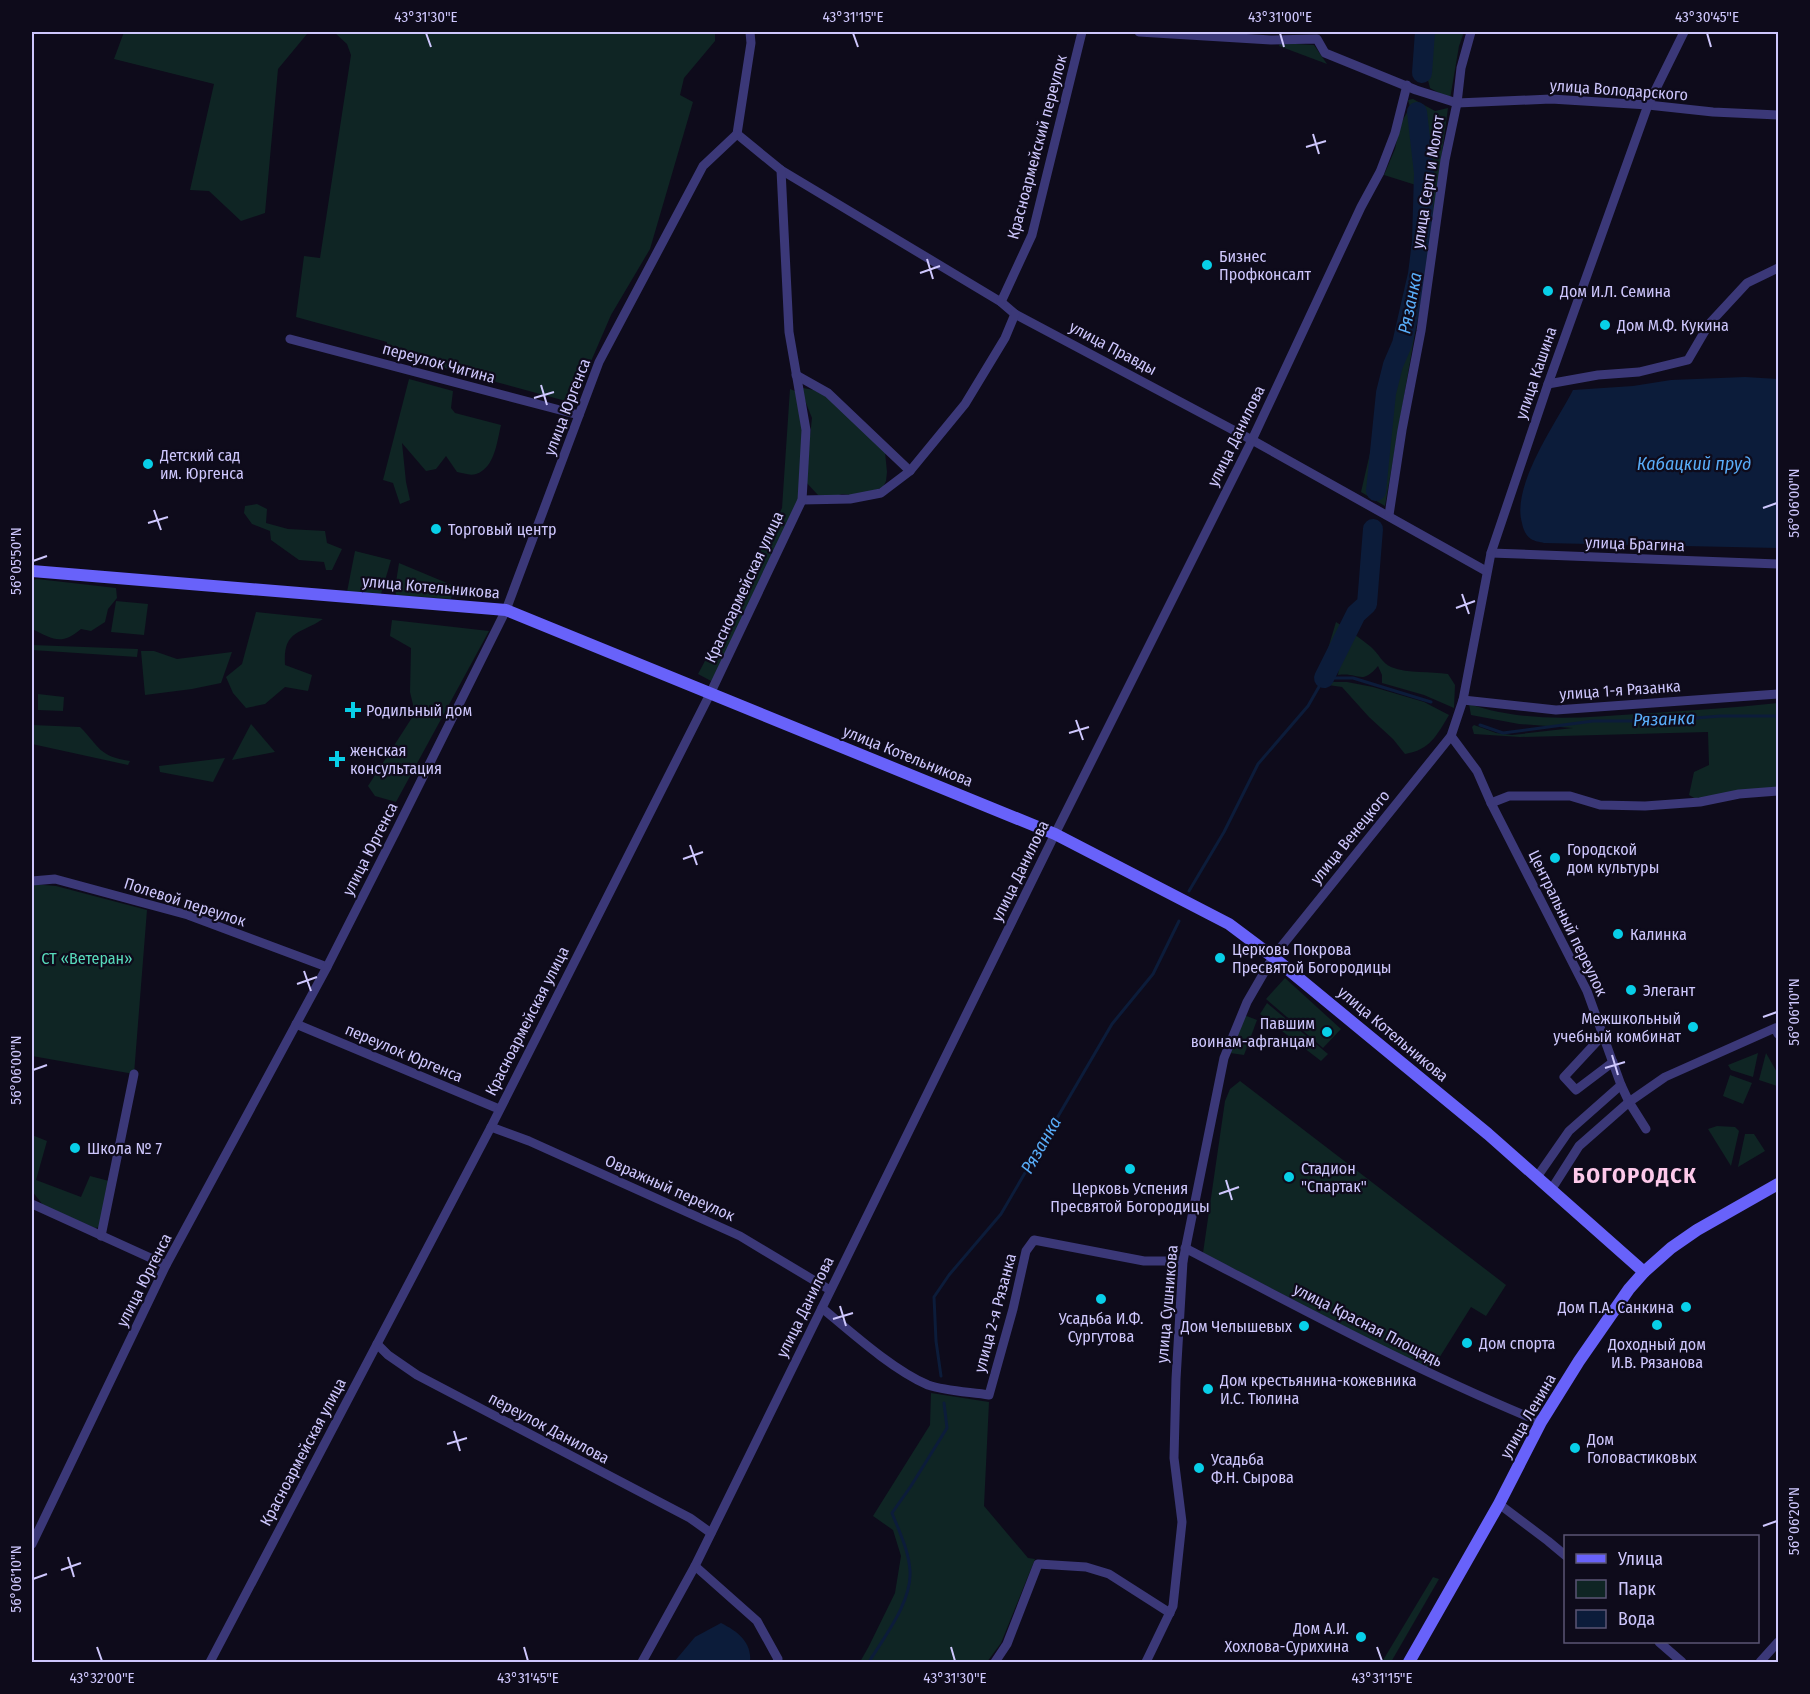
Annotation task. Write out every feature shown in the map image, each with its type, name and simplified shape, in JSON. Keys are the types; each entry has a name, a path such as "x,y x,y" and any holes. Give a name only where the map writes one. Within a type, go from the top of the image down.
{"street":[{"path":"737,134 751,43 750,32"},
{"name":"Красноармейский переулок","path":"1001,302 1032,235 1082,32"},
{"path":"1139,32 1272,40 1316,35 1325,53 1416,90 1457,103"},
{"name":"улица Серп и Молот","path":"1389,515 1421,331 1445,160 1457,103 1461,68 1471,32"},
{"name":"улица Кашина","path":"1451,736 1463,700 1491,553 1548,384 1648,105 1684,32"},
{"name":"улица Данилова","path":"642,1662 695,1566 1055,834 1252,440 1361,207 1380,172 1395,133 1407,85"},
{"name":"улица Володарского","path":"1457,103 1551,99 1648,105 1682,110 1779,115"},
{"name":"улица Правды","path":"737,134 781,170 1001,302 1015,314 1252,440 1486,571"},
{"name":"улица Юргенса","path":"32,1544 166,1265 327,967 506,610 599,362 703,166 737,134"},
{"name":"Красноармейская улица","path":"210,1662 490,1127 710,694 802,500 806,430 789,332 781,170"},
{"path":"1548,384 1598,375 1638,372 1688,360 1708,324 1747,283 1779,268"},
{"path":"802,500 850,499 881,493 910,471 965,404 1005,338 1015,314"},
{"name":"переулок Чигина","path":"290,339 579,416"},
{"path":"796,375 828,393 910,471"},
{"name":"улица Брагина","path":"1491,553 1779,564"},
{"name":"улица Котельникова","path":"32,571 506,610 1055,834 1229,924 1273,957 1488,1134 1644,1272"},
{"name":"улица 1-я Рязанка","path":"1463,700 1556,710 1779,694"},
{"name":"Центральный переулок","path":"1451,736 1477,771 1491,804 1587,991 1621,1085 1646,1129"},
{"name":"улица Венецкого","path":"1273,957 1451,736"},
{"path":"1491,804 1509,796 1570,796 1600,805 1645,806 1700,802 1739,794 1779,791"},
{"name":"Полевой переулок","path":"32,881 55,879 188,915 327,967"},
{"name":"улица Сушникова","path":"1146,1662 1173,1606 1182,1521 1174,1458 1176,1379 1185,1248 1224,1058 1247,1002 1273,957"},
{"name":"переулок Юргенса","path":"296,1024 499,1109"},
{"path":"1551,1190 1579,1146 1629,1102 1665,1077 1775,1028 1779,1034"},
{"path":"1603,1035 1564,1077 1576,1090 1613,1062"},
{"path":"101,1236 134,1074"},
{"path":"1537,1177 1569,1131 1621,1085"},
{"name":"Овражный переулок","path":"490,1127 529,1142 740,1236 830,1290"},
{"name":"улица Ленина","path":"1408,1662 1499,1504 1541,1422 1579,1361 1629,1289 1671,1248 1697,1230 1779,1184"},
{"path":"32,1204 166,1265"},
{"name":"улица 2-я Рязанка","path":"822,1308 864,1343 911,1376 931,1386 988,1395 1013,1309 1026,1251 1034,1240 1144,1261 1183,1261"},
{"name":"улица Красная Площадь","path":"1185,1248 1430,1374 1541,1422"},
{"name":"переулок Данилова","path":"377,1344 388,1355 417,1375 690,1518 711,1533"},
{"path":"1499,1504 1564,1555"},
{"path":"995,1662 1007,1644 1038,1564 1086,1568 1109,1574 1170,1613"},
{"path":"695,1566 757,1621 778,1659 777,1662"},
{"path":"1760,1662 1779,1642"},
{"path":"1661,1643 1682,1662"}],"green space":[{"path":"124,32 715,32 715,41 684,78 680,95 693,102 650,249 611,315 573,403 386,352 387,342 296,317 304,256 320,258 351,55 347,44 335,33 307,34 278,69 265,213 241,221 209,191 190,190 214,84 114,59"},
{"path":"1428,32 1464,32 1459,46 1450,99 1430,88 1425,69"},
{"path":"1280,43 1314,45 1327,64 1279,46"},
{"path":"1413,99 1435,111 1448,108 1428,258 1385,506 1361,492 1396,341 1407,316 1413,287 1409,284 1422,192 1419,186 1384,175 1395,149 1400,125 1410,107 1408,100"},
{"path":"409,379 453,391 451,408 455,413 501,425 491,460 482,471 474,475 457,472 446,456 436,469 426,471 402,443 410,500 400,504 393,483 383,480"},
{"path":"803,388 826,396 885,452 887,472 883,487 850,495 818,495 805,481 812,418 804,398"},
{"path":"790,389 795,391 804,430 799,502 713,682 698,674 782,508"},
{"path":"257,504 267,509 266,523 288,529 325,531 327,543 342,549 332,570 326,570 324,562 299,560 271,540 270,531 252,524 244,513 245,506"},
{"path":"355,551 391,560 381,594 347,592"},
{"path":"399,563 454,586 451,599 396,595"},
{"path":"32,580 116,588 117,598 108,609 105,622 91,631 81,629 68,638 51,638 32,629"},
{"path":"116,601 148,604 144,635 111,632"},
{"path":"256,612 323,619 294,635 287,645 285,654 285,665 312,675 308,691 285,687 265,704 246,708 233,693 226,677 242,664"},
{"path":"392,620 489,631 396,802 375,796 368,786 415,713 410,692 411,648 390,636"},
{"path":"1336,622 1371,647 1391,667 1405,671 1448,674 1455,685 1454,708 1424,695 1382,683 1382,675 1378,666 1364,677 1338,675 1341,653 1336,654 1326,673 1321,672"},
{"path":"32,645 138,649 137,657 32,650"},
{"path":"141,651 154,651 177,659 232,652 221,683 145,695"},
{"path":"1327,682 1347,682 1373,687 1424,702 1449,715 1427,745 1405,754 1342,687 1328,685"},
{"path":"38,694 64,697 63,711 38,710"},
{"path":"1778,703 1778,788 1696,799 1689,795 1694,772 1709,765 1708,732 1520,737 1474,734 1472,727 1474,725 1496,733 1512,735 1573,728 1519,724 1471,715 1469,704 1532,717 1573,718"},
{"path":"251,724 275,752 232,760"},
{"path":"32,725 80,727 105,753 130,761 128,765 32,744"},
{"path":"225,758 213,782 160,772 159,766"},
{"name":"СТ «Ветеран»","path":"32,884 56,886 147,910 134,1074 32,1056"},
{"path":"1285,978 1341,1029 1323,1048 1266,999"},
{"path":"1267,1003 1328,1054 1321,1061 1260,1014"},
{"path":"1244,1015 1257,1020 1244,1055 1230,1053"},
{"path":"1758,1053 1753,1077 1731,1070 1728,1065"},
{"path":"1766,1053 1778,1074 1777,1086 1759,1080"},
{"path":"1730,1075 1752,1083 1743,1104 1723,1096"},
{"name":"Стадион \"Спартак\"","path":"1240,1081 1506,1285 1486,1316 1471,1307 1436,1363 1425,1368 1203,1253 1225,1101 1230,1089"},
{"path":"1717,1126 1735,1127 1739,1131 1731,1166 1708,1129"},
{"path":"1745,1134 1754,1134 1765,1151 1738,1167"},
{"path":"32,1135 47,1141 36,1180 81,1197 90,1176 109,1181 100,1227 95,1228 43,1205 32,1191"},
{"path":"931,1393 989,1402 984,1506 1028,1558 1035,1559 1001,1643 987,1662 860,1662 895,1593 901,1556 893,1530 873,1516 930,1425"},
{"path":"1433,1577 1439,1579 1391,1662 1382,1662"}],"water":[{"name":"Кабацкий пруд","path":"1745,377 1778,379 1778,548 1544,543 1532,540 1526,534 1522,525 1520,508 1523,491 1537,455 1573,390 1633,386 1671,380"},
{"path":"721,1623 733,1630 746,1643 750,1662 674,1662 695,1637"}],"waterway":[{"name":"Рязанка","path":"1422,73 1425,32"},
{"name":"Рязанка","path":"1376,491 1386,393 1393,365 1402,344 1418,274 1422,242 1424,173 1417,112"},
{"name":"Рязанка","path":"1324,678 1356,614 1367,604 1373,529"},
{"name":"Рязанка","path":"1189,891 1224,832 1258,764 1308,706 1324,678 1353,678 1431,702"},
{"name":"Рязанка","path":"1480,725 1503,733 1593,721 1778,716"},
{"name":"Рязанка","path":"941,1376 936,1341 934,1297 949,1275 1001,1214 1112,1024 1153,974 1179,921"},
{"name":"Рязанка","path":"869,1662 896,1619 907,1595 909,1583 908,1556 892,1513 947,1428 944,1403"}],"place":[{"name":"Бизнес Профконсалт","path":"1207,265"},
{"name":"Дом И.Л. Семина","path":"1548,291"},
{"name":"Дом М.Ф. Кукина","path":"1605,325"},
{"name":"Детский сад им. Юргенса","path":"148,464"},
{"name":"Торговый центр","path":"436,529"},
{"name":"Родильный дом","path":"353,710"},
{"name":"женская консультация","path":"337,759"},
{"name":"Городской дом культуры","path":"1555,858"},
{"name":"Калинка","path":"1618,934"},
{"name":"Церковь Покрова Пресвятой Богородицы","path":"1220,958"},
{"name":"Элегант","path":"1631,990"},
{"name":"Межшкольный учебный комбинат","path":"1693,1027"},
{"name":"Павшим воинам-афганцам","path":"1327,1032"},
{"name":"Школа № 7","path":"75,1148"},
{"name":"Церковь Успения Пресвятой Богородицы","path":"1130,1169"},
{"name":"Стадион \"Спартак\"","path":"1289,1177"},
{"name":"Усадьба И.Ф. Сургутова","path":"1101,1299"},
{"name":"Дом П.А. Санкина","path":"1686,1307"},
{"name":"Доходный дом И.В. Рязанова","path":"1657,1325"},
{"name":"Дом Челышевых","path":"1304,1326"},
{"name":"Дом спорта","path":"1467,1343"},
{"name":"Дом крестьянина-кожевника И.С. Тюлина","path":"1208,1389"},
{"name":"Дом Головастиковых","path":"1575,1448"},
{"name":"Усадьба Ф.Н. Сырова","path":"1199,1468"},
{"name":"Дом А.И. Хохлова-Сурихина","path":"1361,1637"}],"district":[{"name":"БОГОРОДСК","path":"1635,1175"}]}
